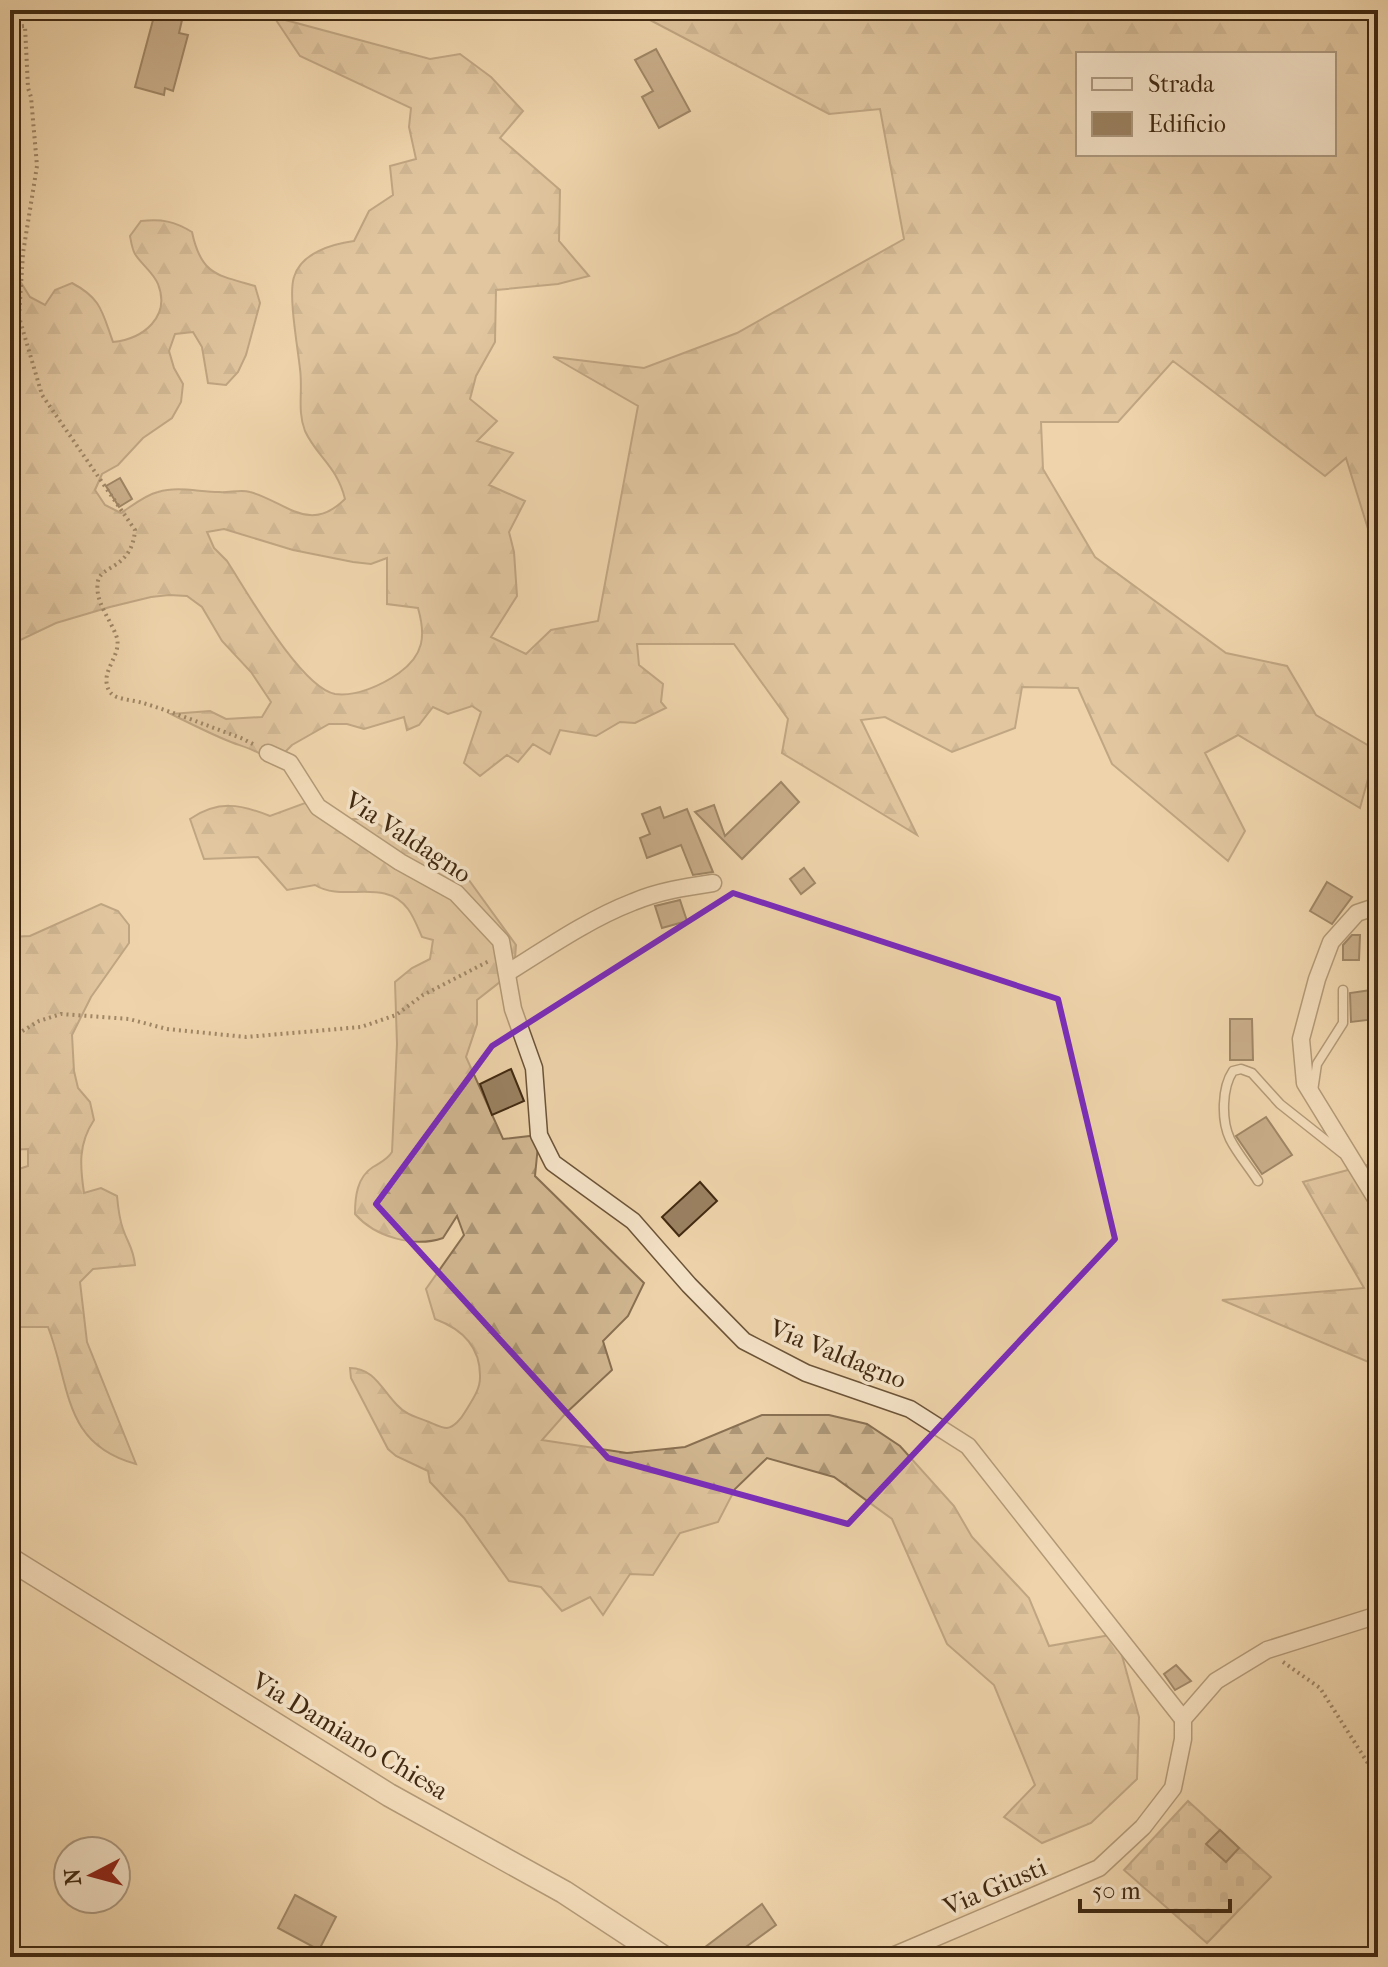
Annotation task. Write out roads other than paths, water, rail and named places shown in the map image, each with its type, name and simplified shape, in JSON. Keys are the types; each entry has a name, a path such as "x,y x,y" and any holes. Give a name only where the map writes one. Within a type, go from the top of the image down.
{"street":[{"name":"Via Valdagno","path":"268,753 290,763 318,807 400,862 456,893 501,941 513,1009 534,1068 539,1135 553,1163 633,1221 744,1341 806,1373 910,1409 968,1446 1183,1719"},
{"path":"507,973 596,920 634,902 671,890 713,883"},
{"path":"1378,906 1357,913 1331,942 1317,979 1301,1039 1305,1083 1378,1202"},
{"name":"Via Damiano Chiesa","path":"10,1559 389,1795 564,1892 663,1957"},
{"path":"1183,1719 1216,1681 1267,1650 1375,1621"},
{"name":"Via Giusti","path":"890,1957 1099,1868 1143,1827 1173,1788 1183,1739 1183,1719"}],"lane":[{"path":"1313,1096 1317,1064 1343,1023 1343,990"},
{"path":"1258,1181 1229,1137 1225,1112 1226,1081 1233,1071 1241,1069 1252,1073 1280,1104 1353,1161"}]}
